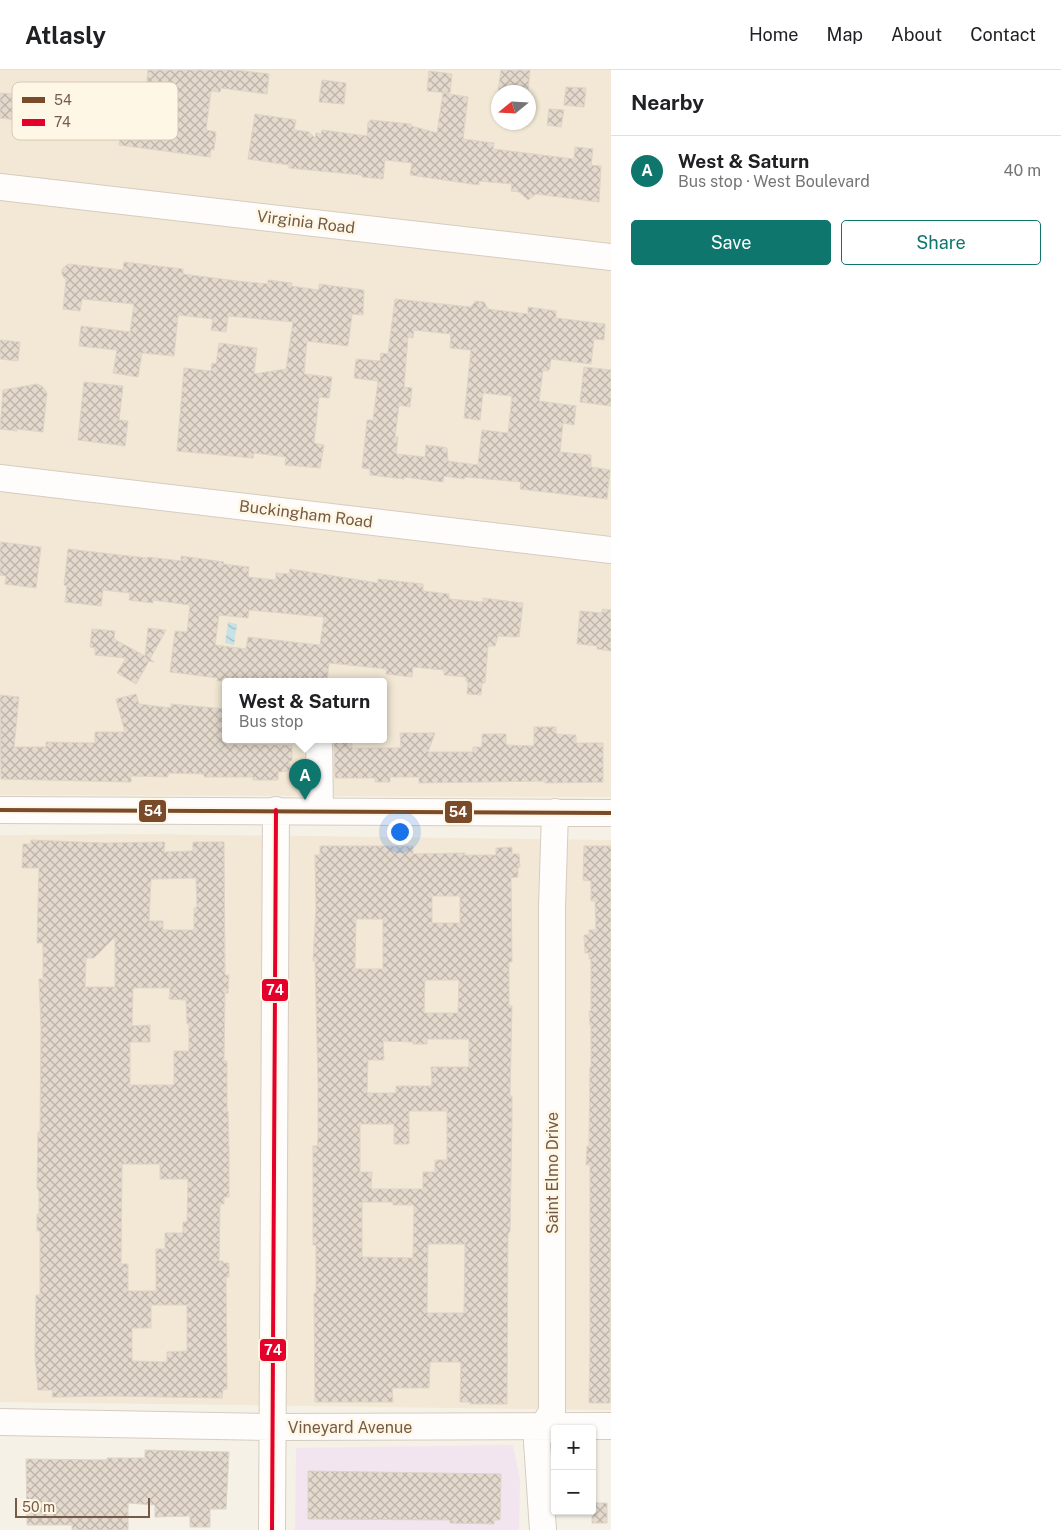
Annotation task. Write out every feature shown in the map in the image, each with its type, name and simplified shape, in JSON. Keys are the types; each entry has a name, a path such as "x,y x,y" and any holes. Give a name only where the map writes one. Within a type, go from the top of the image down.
{"street":[{"name":"Virginia Road","path":"0,187 611,257"},
{"name":"Buckingham Road","path":"0,478 611,550"},
{"path":"319,743 320,810"},
{"path":"0,810 611,812"},
{"path":"272,1530 276,810"},
{"name":"Saint Elmo Drive","path":"543,1530 537,1442 543,1426 552,1412 552,907 555,812"},
{"name":"Vineyard Avenue","path":"0,1422 272,1427 611,1426"}],"shaded area":[{"path":"0,70 611,70 611,797 0,795"},
{"path":"150,834 611,840 611,1410 0,1402 0,835"},
{"path":"513,1445 520,1480 519,1530 295,1530 296,1448"}],"water":[{"path":"228,622 237,624 234,645 225,643"}],"building":[{"path":"148,70 235,70 269,74 267,94 221,88 220,92 211,91 206,130 216,132 214,150 211,149 210,157 119,145 120,140 178,140 178,82 147,82"},
{"path":"501,70 530,70 529,85 499,85"},
{"path":"429,71 452,74 450,93 427,91"},
{"path":"322,80 346,83 344,104 319,102"},
{"path":"566,87 586,88 584,107 564,105"},
{"path":"0,93 12,94 12,119 0,118"},
{"path":"443,93 468,97 463,139 494,143 493,149 574,159 575,147 593,149 591,165 601,166 599,202 536,194 528,200 519,192 511,191 512,184 479,181 479,185 410,175 412,163 385,160 383,179 362,177 362,175 289,168 289,165 248,159 255,114 296,120 294,130 309,132 315,138 316,133 321,134 322,130 367,136 368,122 370,120 411,124 411,126 437,133"},
{"path":"549,109 564,110 561,127 547,125"},
{"path":"124,262 183,269 183,274 237,281 268,284 268,280 292,283 291,286 319,290 319,284 364,290 363,315 352,314 348,346 307,341 304,374 332,377 329,398 319,397 314,443 324,445 320,468 285,465 286,457 254,453 253,458 177,451 184,368 211,371 212,363 216,364 219,343 257,348 254,374 286,369 293,322 228,316 226,332 211,330 213,319 178,315 174,356 142,353 138,377 113,373 117,350 79,346 81,326 130,332 134,304 82,299 80,311 63,309 66,280 62,275 62,269 68,264 123,270"},
{"path":"395,299 471,307 475,301 484,302 488,309 528,314 528,307 556,311 556,318 605,324 604,340 594,339 591,364 551,359 548,371 543,370 539,401 576,406 574,425 563,423 560,452 591,455 591,467 610,470 607,499 520,489 521,482 444,476 443,482 370,475 370,469 362,468 367,420 373,420 378,381 354,378 356,359 380,361 381,353 388,354","holes":["414,330 451,334 450,348 471,350 464,418 480,420 483,393 512,396 508,433 482,430 478,465 448,461 447,448 442,447 426,445 425,457 396,454 398,437 395,437 399,405 410,407 412,388 404,387 408,337 413,338"]},
{"path":"0,340 20,342 18,361 0,359"},
{"path":"584,367 611,370 611,406 580,402"},
{"path":"84,382 123,386 119,420 128,421 125,446 78,440"},
{"path":"37,384 42,386 47,393 43,432 0,429 3,390"},
{"path":"0,542 41,547 36,588 5,584 6,576 0,575"},
{"path":"68,549 181,561 181,556 224,562 223,564 249,567 248,577 276,580 276,573 289,574 290,569 378,583 378,579 423,584 423,591 449,594 449,599 483,602 483,598 523,603 519,637 498,636 495,646 488,646 485,683 482,683 481,695 467,694 468,682 466,677 444,675 444,670 413,667 412,677 386,674 387,669 329,663 327,678 222,678 222,681 217,681 218,678 170,672 175,631 187,632 190,605 153,600 153,603 129,600 130,593 103,590 101,606 65,602 67,586 64,585","holes":["249,610 324,617 320,645 248,637 246,649 215,645 219,615 248,618"]},
{"path":"602,609 611,610 611,651 597,649 597,646 577,644 580,611 602,613"},
{"path":"148,628 166,630 150,659 154,662 149,661 136,684 117,673 126,658 95,655 95,648 90,647 92,629 115,631 114,639 145,656"},
{"path":"136,694 139,704 171,708 171,704 222,709 222,743 292,745 292,761 289,761 290,769 278,772 278,780 253,780 253,777 204,777 204,774 168,773 168,777 131,776 131,782 1,779 0,695 19,697 14,747 46,747 46,742 95,743 95,732 125,732 116,699"},
{"path":"534,727 556,727 556,734 576,735 576,743 603,743 603,782 419,783 419,777 390,777 390,782 375,782 375,778 335,778 334,743 352,743 352,748 401,748 400,733 435,733 428,752 473,752 473,747 482,747 482,734 506,734 506,745 534,746"},
{"path":"31,840 104,843 165,842 164,852 193,851 193,842 224,842 225,975 229,975 228,993 225,993 224,1061 227,1061 229,1197 224,1197 224,1204 220,1204 219,1261 229,1263 229,1277 226,1277 227,1389 223,1390 222,1398 52,1397 53,1390 38,1390 35,1355 36,1295 40,1295 40,1231 37,1231 37,1214 39,1214 39,1191 37,1188 38,1132 40,1132 41,1027 39,979 43,979 43,943 37,943 39,868 22,868 23,844 31,844","holes":["196,878 197,907 194,908 194,930 163,930 163,921 149,921 151,879","115,937 115,987 85,987 86,958 94,958","133,988 170,988 169,999 186,1000 187,1024 189,1024 189,1051 174,1051 174,1085 130,1085 130,1042 150,1042 150,1025 132,1026","122,1164 160,1164 160,1179 188,1179 187,1222 183,1222 183,1233 165,1233 165,1249 156,1249 156,1291 128,1291 128,1264 121,1264","151,1305 187,1305 187,1351 167,1352 167,1362 132,1361 132,1328 151,1328"]},
{"path":"320,846 413,846 413,854 465,853 464,855 496,855 496,848 512,847 512,854 519,854 520,867 518,867 518,877 511,878 512,962 509,962 509,1006 512,1006 510,1096 512,1096 512,1116 510,1231 508,1234 507,1404 470,1404 470,1402 460,1402 461,1362 430,1362 429,1388 392,1388 393,1402 315,1402 314,1293 316,1293 316,1245 313,1245 313,1146 317,1146 318,1139 318,1084 315,961 313,961 316,909 315,855 320,855","holes":["432,896 460,896 460,923 432,923","356,919 383,919 383,969 355,969","425,980 459,980 458,1013 424,1013","427,1039 469,1039 469,1067 431,1067 432,1086 396,1086 396,1093 367,1093 368,1060 384,1060 383,1041 413,1042 413,1044 427,1044","409,1111 447,1111 447,1160 435,1160 435,1172 423,1172 423,1189 371,1189 372,1172 360,1172 360,1124 394,1124 394,1144 409,1144","362,1202 393,1202 393,1205 414,1205 413,1258 362,1257","428,1244 465,1244 464,1313 427,1313"]},
{"path":"584,846 611,846 610,1403 589,1403 590,1165 586,1165 587,1146 589,1146 591,1067 589,1011 591,1011 591,959 589,959 589,953 585,953 584,935 589,935 589,930 596,930 595,901 591,901 591,881 583,880"},
{"path":"145,1450 229,1452 226,1509 210,1509 210,1527 190,1527 190,1516 155,1517 155,1505 128,1503 128,1530 72,1530 72,1525 27,1525 26,1459 107,1460 107,1458 145,1458"},
{"path":"308,1471 501,1474 500,1520 494,1520 494,1524 450,1523 450,1520 308,1519"},
{"path":"596,1503 607,1503 607,1523 592,1523 592,1515 596,1515"}],"transit line":[{"name":"54","path":"0,810 611,813"},
{"name":"74","path":"272,1530 276,810"}],"place":[{"name":"West & Saturn","path":"305,800"}]}
